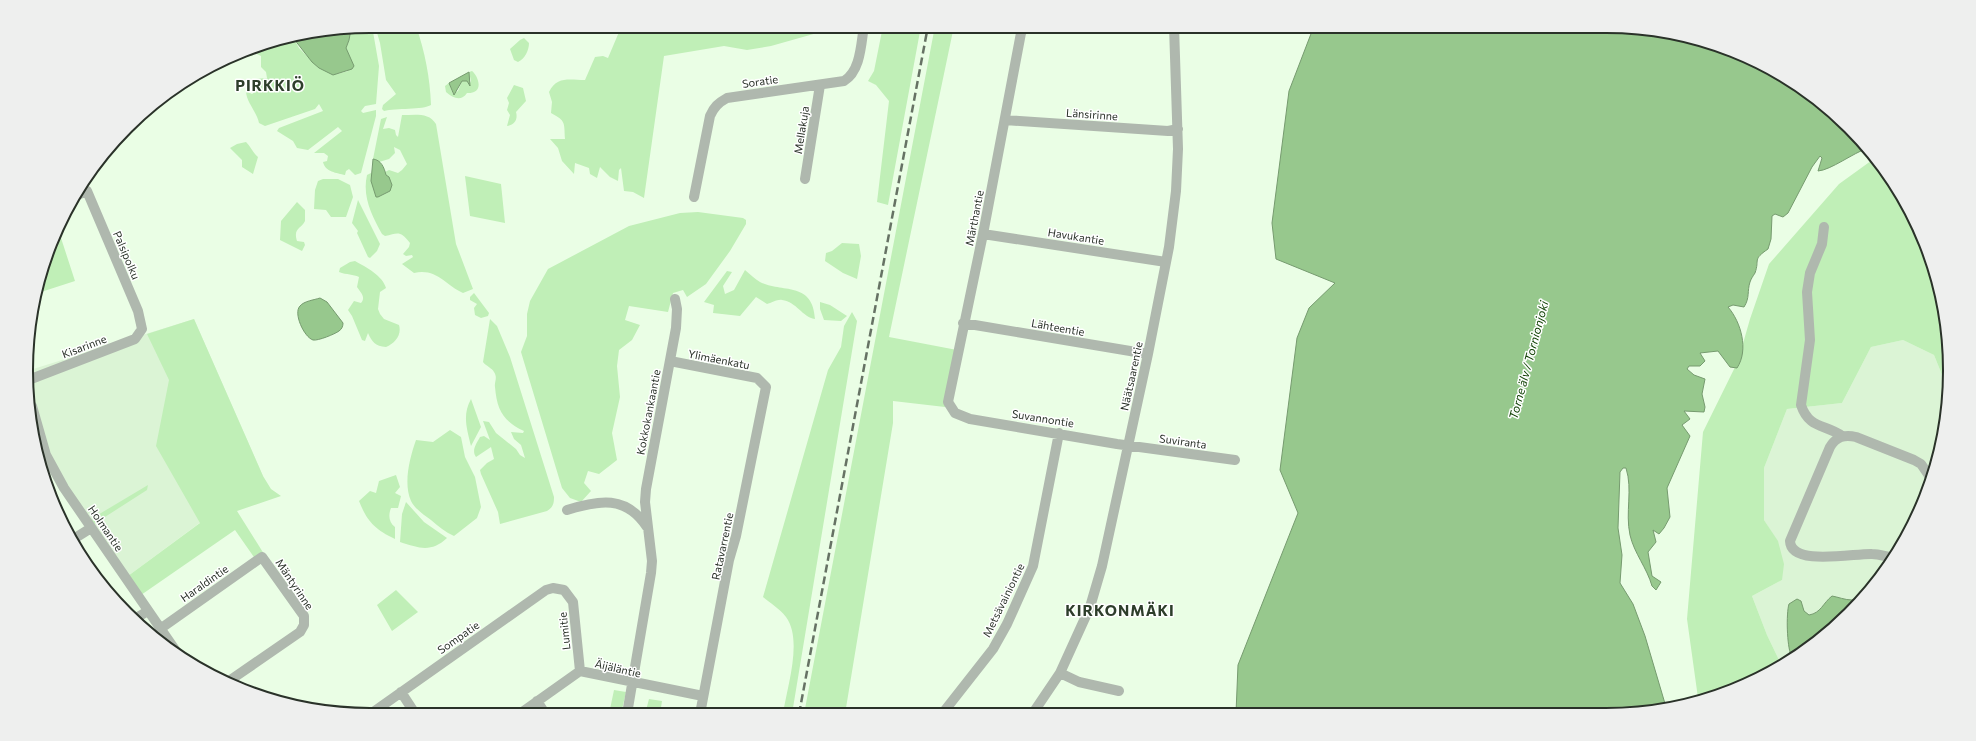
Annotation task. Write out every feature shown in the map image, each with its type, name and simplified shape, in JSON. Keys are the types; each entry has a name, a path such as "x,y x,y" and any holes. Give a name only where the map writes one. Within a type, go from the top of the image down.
{"street":[{"name":"Soratie","path":"694,197 710,116 714,108 720,102 727,98 844,81 853,73 862,33"},
{"name":"Märthantie","path":"955,413 948,402 963,323 983,234 1022,33"},
{"name":"Näätsaarentie","path":"1037,708 1060,673 1090,607 1102,566 1148,354 1166,262 1176,191 1178,129 1174,33"},
{"name":"Mellakuja","path":"805,179 820,85"},
{"name":"Länsirinne","path":"1005,120 1168,131 1178,129"},
{"name":"Palsipolku","path":"84,192 87,191 138,311 142,329"},
{"path":"1824,227 1822,244 1810,273 1808,292 1810,340 1801,405 1804,414 1810,421 1842,436"},
{"name":"Havukantie","path":"983,234 1166,262"},
{"name":"Kokkokankaantie","path":"628,708 651,573 652,561 645,502 646,489 676,328 678,309 675,299"},
{"name":"Lähteentie","path":"963,323 1148,354"},
{"name":"Kisarinne","path":"33,378 135,339 142,329"},
{"name":"Ylimäenkatu","path":"670,361 757,378 763,383"},
{"name":"Ratavarrentie","path":"701,708 729,560 736,536 766,392 763,383"},
{"name":"Suvannontie","path":"955,413 970,419 1128,445"},
{"name":"Metsävainiontie","path":"947,708 993,648 1018,602 1033,566 1059,433"},
{"path":"1887,557 1874,554 1811,556 1794,550 1790,546 1790,541 1832,442 1842,436 1847,435 1856,437 1914,460 1922,464 1927,472"},
{"name":"Suviranta","path":"1128,445 1235,460"},
{"name":"Holmantie","path":"47,463 168,640"},
{"path":"567,510 591,502 615,502 627,507 636,514 648,529"},
{"path":"77,537 90,528"},
{"name":"Mäntyrinne","path":"233,678 300,632 304,624 304,616 262,557"},
{"name":"Haraldintie","path":"160,629 262,557"},
{"name":"Sompatie","path":"378,708 546,590 553,588 564,590"},
{"name":"Lumitie","path":"564,590 573,602 580,671"},
{"path":"139,616 148,610"},
{"name":"Äijäläntie","path":"528,708 580,671 633,683 703,696"},
{"path":"1060,673 1080,682 1119,692"},
{"path":"401,692 411,708"},
{"path":"537,701 542,708"}],"shaded area":[{"path":"373,33 379,66 376,104 365,106 361,111 363,113 376,110 376,116 361,173 355,175 349,169 346,171 345,175 332,172 326,168 323,162 327,161 328,156 324,153 314,153 342,131 338,127 308,150 297,148 293,141 277,131 279,128 323,111 319,104 315,109 265,126 259,123 246,95 246,91 252,94 255,92 255,79 267,78 266,72 261,67 261,56 256,53 295,42 299,48 319,68 337,74 348,71 346,48 350,34"},
{"path":"377,33 418,33 430,85 431,105 422,108 384,111 382,109 383,105 396,94 386,80"},
{"path":"619,33 817,33 771,46 747,50 724,46 664,56 644,198 633,192 624,191 621,168 619,170 618,181 610,177 600,167 597,178 590,174 589,168 575,163 574,174 562,161 558,148 550,139 565,139 562,120 551,113 552,102 549,92 552,87 556,83 564,80 585,80 595,57 603,56 608,58"},
{"path":"882,33 920,33 888,205 877,202 889,101 876,85 868,81 874,71"},
{"path":"934,33 953,33 889,337 957,350 945,407 893,401 893,423 846,708 805,708"},
{"path":"524,38 529,43 528,48 525,57 518,62 514,60 510,49"},
{"path":"472,71 476,75 479,85 477,90 467,93 465,96 460,98 451,96 446,92 445,86 449,83 453,94 458,91 462,81 467,81 469,85 471,81 469,72"},
{"path":"514,85 523,88 526,101 516,112 517,117 515,121 507,126 510,115 507,110 509,103 507,98"},
{"path":"402,115 426,116 433,120 436,124 456,244 473,289 463,293 435,275 422,272 414,273 402,264 413,257 412,255 406,256 403,254 409,247 410,243 401,234 396,233 385,236 382,234 369,206 366,191 367,175 371,173 375,193 380,196 390,191 385,172 389,170 398,173 407,164 400,150 394,147 395,153 389,159 379,162 373,159 381,119 387,117 383,129 389,128 395,130 398,137"},
{"path":"246,142 258,157 253,174 242,167 242,160 230,148 237,144"},
{"path":"1870,162 1898,202 1917,241 1925,262 1937,305 1942,348 1943,377 1934,355 1903,340 1871,347 1842,403 1787,409 1764,468 1764,520 1778,541 1784,564 1782,580 1752,596 1767,635 1779,660 1735,682 1698,695 1687,619 1703,432 1738,361 1750,319 1769,264 1839,184"},
{"path":"465,176 501,184 505,223 470,216"},
{"path":"323,179 338,179 350,185 353,197 346,217 331,217 326,210 314,209 315,190 318,181"},
{"path":"358,200 380,244 377,251 370,258 368,257 357,233 358,231 352,223"},
{"path":"297,202 305,210 305,221 298,229 296,234 297,241 304,242 305,245 302,251 280,240 281,221"},
{"path":"698,212 743,218 746,220 746,224 730,251 706,284 687,297 683,290 673,293 668,312 629,306 625,320 640,325 632,340 619,350 617,366 620,397 612,433 617,460 599,474 588,471 584,483 591,491 581,502 570,498 562,488 521,352 527,336 527,314 530,301 548,269 629,226 680,213"},
{"path":"60,238 75,281 43,291 51,262"},
{"path":"842,243 859,244 861,256 857,279 843,273 825,261 826,253 832,251"},
{"path":"355,261 378,276 386,288 380,292 378,309 384,319 399,325 400,332 397,338 386,347 379,346 374,343 368,333 365,341 362,340 348,310 354,301 361,303 363,299 357,287 359,277 339,272 340,268 350,262"},
{"path":"745,270 760,282 803,293 809,299 813,307 815,319 810,318 796,306 787,301 779,300 767,304 756,297 740,316 713,313 714,305 704,302 727,271 732,272 723,286 725,294 734,290"},
{"path":"474,293 489,313 488,316 481,318 475,315 474,308 477,304 470,300 470,297"},
{"path":"820,302 830,305 847,316 841,321 824,320 820,309"},
{"path":"852,312 857,321 793,708 784,708 794,651 791,627 786,617 763,597 828,370 841,347 844,326"},
{"path":"194,319 263,476 128,576 67,486 48,454 35,409 33,369"},
{"path":"194,319 263,476 271,489 281,496 237,511 264,554 256,560 235,530 141,595 128,576 200,523 156,446 169,380 147,334"},
{"path":"490,319 497,326 510,357 554,497 553,505 547,511 500,524 498,512 480,470 494,459 491,447 476,457 474,449 480,437 484,436 490,440 483,421 489,422 496,433 525,458 521,445 514,439 511,432 523,433 524,431 511,423 502,414 497,402 495,374 492,369 483,362"},
{"path":"1903,340 1934,355 1943,377 1942,393 1937,436 1925,479 1908,520 1898,539 1873,576 1844,609 1828,624 1811,638 1779,660 1767,635 1752,596 1782,580 1778,542 1764,520 1764,468 1787,409 1842,403 1871,347"},
{"path":"471,399 481,427 471,446 466,416"},
{"path":"450,430 461,437 465,457 475,477 481,507 477,518 454,536 442,529 415,507 409,494 407,478 416,440 433,442"},
{"path":"396,475 400,487 395,493 401,496 398,508 391,508 389,516 391,523 395,527 395,539 382,532 372,524 359,501 370,491 376,493 379,481"},
{"path":"148,485 147,490 94,524 91,519"},
{"path":"406,502 424,522 447,538 436,546 425,548 400,542 402,514"},
{"path":"396,590 418,612 392,631 377,605"},
{"path":"614,690 626,692 622,708 610,708"},
{"path":"649,699 662,701 661,708 647,708"}],"water":[{"name":"Torne älv / Tornionjoki","path":"1311,33 1606,33 1650,36 1671,39 1714,51 1755,68 1774,78 1811,103 1828,117 1862,151 1829,168 1818,171 1822,158 1820,156 1812,167 1788,213 1783,217 1775,214 1772,216 1771,239 1768,249 1760,255 1757,260 1755,273 1750,282 1746,304 1744,307 1733,305 1728,307 1737,320 1742,336 1743,345 1741,361 1737,368 1730,367 1718,351 1700,353 1705,361 1700,366 1689,366 1687,369 1694,375 1705,379 1702,394 1705,407 1704,412 1684,411 1690,419 1682,425 1690,436 1667,488 1670,517 1659,534 1653,530 1656,542 1648,552 1652,576 1661,582 1656,590 1652,586 1632,542 1628,518 1629,485 1626,468 1623,468 1620,472 1618,528 1622,555 1620,583 1633,604 1645,636 1665,703 1606,708 1236,708 1238,665 1298,513 1280,470 1297,338 1309,308 1335,283 1276,259 1272,223 1289,91"},
{"path":"350,34 346,48 354,66 352,69 333,75 319,68 312,62 296,41 326,36"},
{"path":"469,72 470,86 467,81 462,81 454,95 449,83"},
{"path":"373,159 382,164 392,185 390,191 378,197 376,197 371,181"},
{"path":"320,298 327,302 343,325 340,330 334,334 313,340 306,334 300,324 298,309 304,303"},
{"path":"1832,596 1852,600 1828,624 1790,653 1787,630 1789,604 1797,599 1801,601 1804,611 1809,615 1819,610"}],"railway":[{"path":"800,708 927,33"}],"district":[{"name":"PIRKKIÖ","path":"270,85"},
{"name":"KIRKONMÄKI","path":"1120,610"}]}
